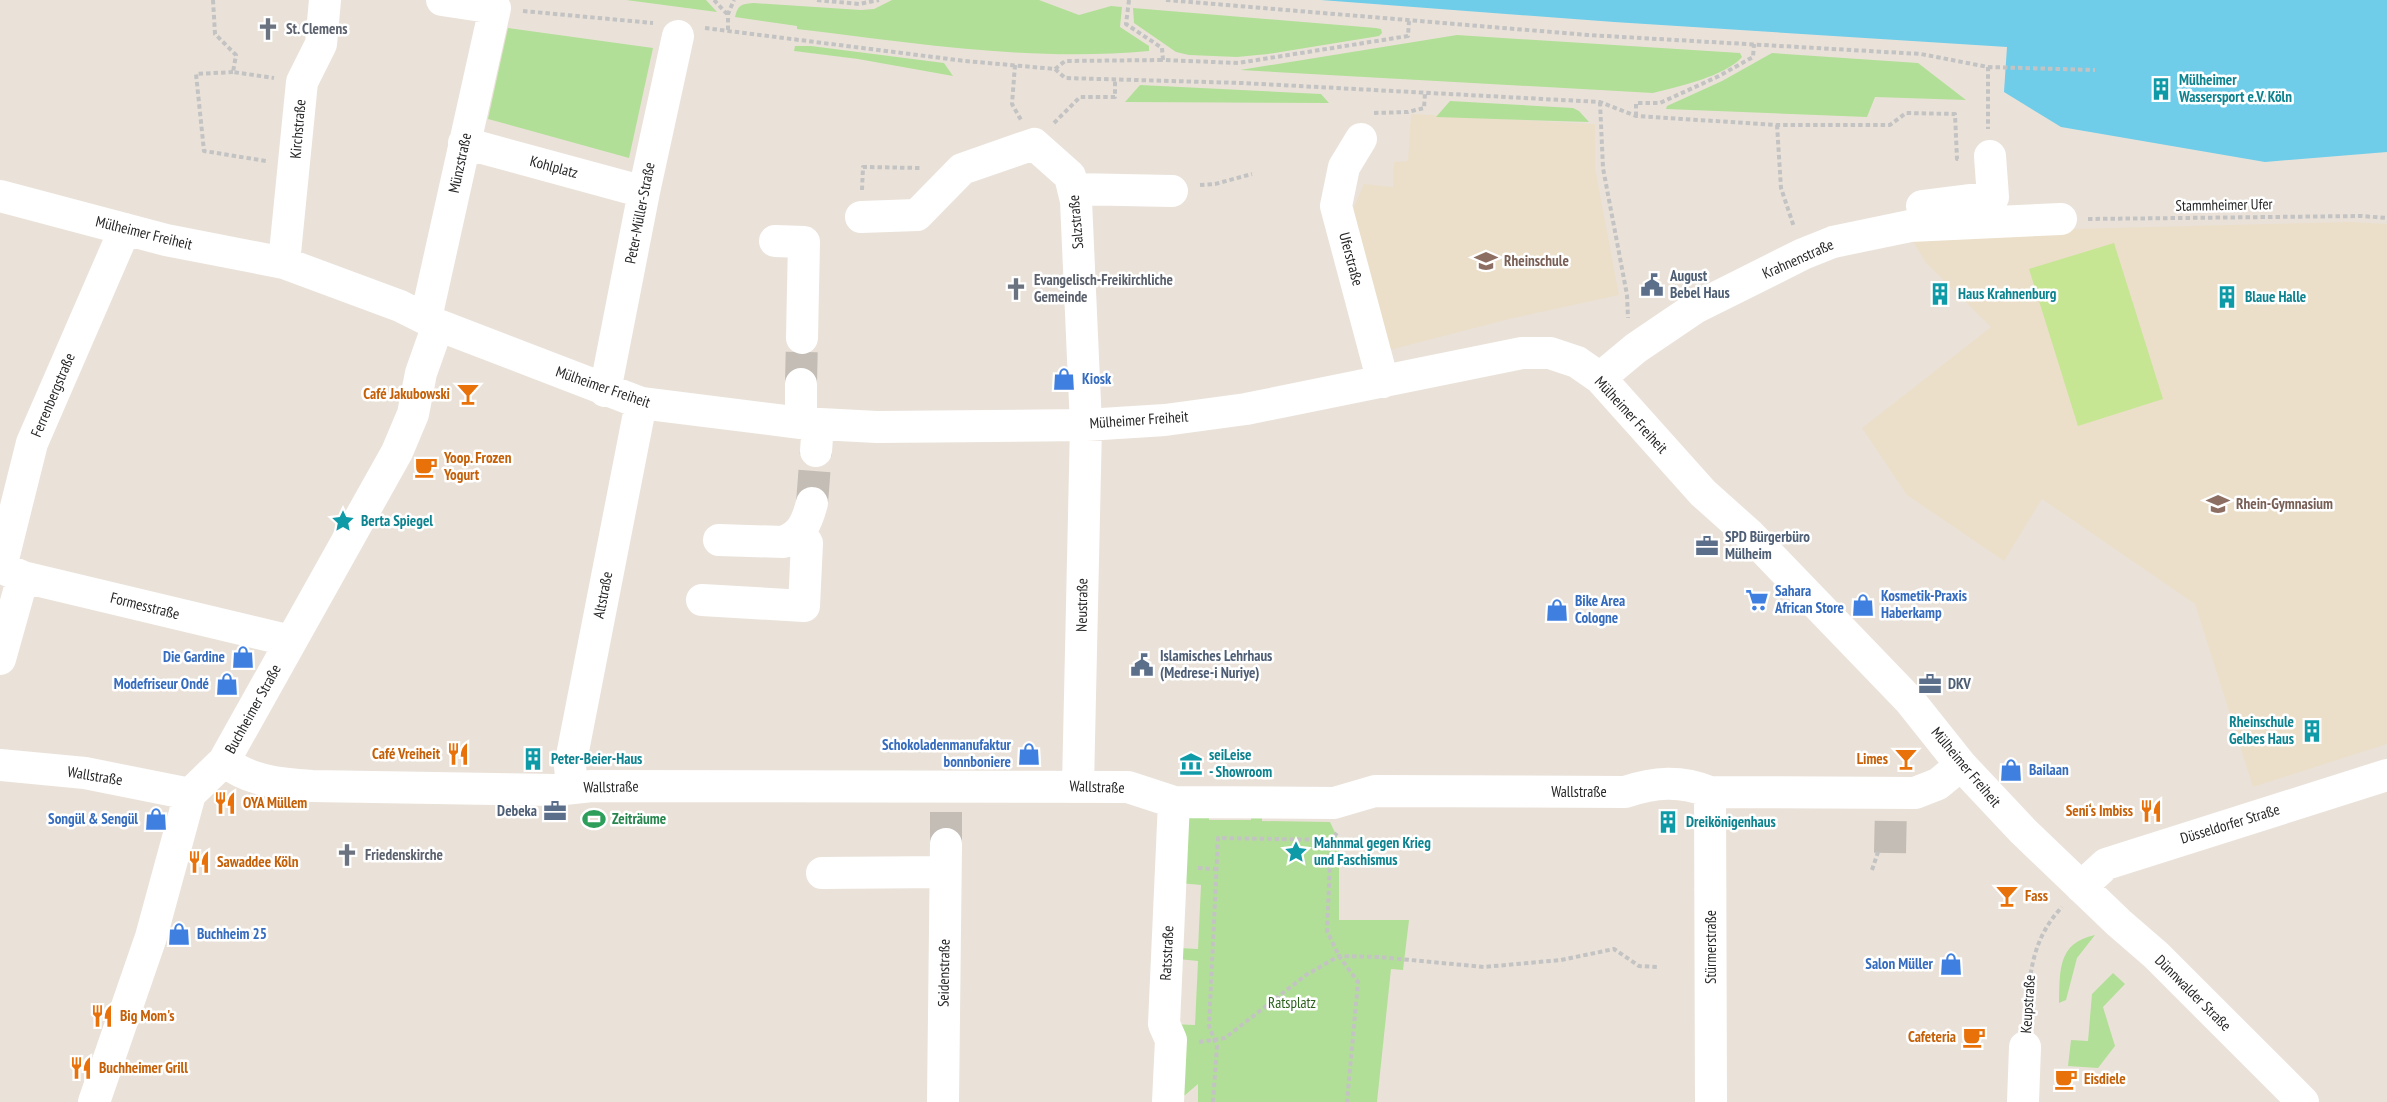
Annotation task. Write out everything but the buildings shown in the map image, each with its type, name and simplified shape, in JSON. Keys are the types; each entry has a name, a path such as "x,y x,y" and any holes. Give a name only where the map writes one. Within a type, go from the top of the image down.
{"street":[{"name":"Kirchstraße","path":"284,263 302,82 321,44 325,0"},
{"path":"441,0 495,8"},
{"name":"Münzstraße","path":"432,322 464,143 495,8"},
{"name":"Peter-Müller-Straße","path":"605,391 678,29"},
{"name":"Uferstraße","path":"1367,126 1344,167 1336,206 1383,382"},
{"name":"Kohlplatz","path":"464,143 644,192"},
{"path":"861,217 917,215 962,170 1034,144"},
{"name":"Salzstraße","path":"1034,144 1070,176 1076,201 1086,424"},
{"path":"1798,240 1822,222 1993,197 1990,156"},
{"path":"1073,189 1183,188"},
{"name":"Mülheimer Freiheit","path":"0,196 166,240 284,263 400,306 432,322 605,391 641,403 812,433 876,427 1086,424 1165,420 1246,409 1522,353 1550,353 1577,362 1600,378 1703,493 1750,535 1910,701 1961,765 2038,848 2081,887"},
{"name":"Krahnenstraße","path":"1600,378 1635,348 1798,240 1833,242 1910,226 2061,219"},
{"name":"Ferrenbergstraße","path":"0,659 8,570 32,443 125,229"},
{"path":"775,241 804,242 802,338"},
{"name":"Buchheimer Straße","path":"190,794 224,761 397,452 413,414 432,322"},
{"path":"801,384 812,433"},
{"name":"Altstraße","path":"572,788 570,766 641,403"},
{"name":"Neustraße","path":"1078,786 1086,424"},
{"path":"719,540 783,542 792,539 807,521 812,503"},
{"path":"702,600 804,606 807,543 800,532"},
{"name":"Formesstraße","path":"8,570 291,641"},
{"name":"Wallstraße","path":"224,761 238,772 278,784 462,788 592,786 946,796 1078,786 1128,787 1174,802 1334,803 1375,791 1625,792 1650,784 1691,784 1710,792 1899,798 1938,784 1961,765"},
{"name":"Wallstraße","path":"0,765 85,773 190,794"},
{"name":"Düsseldorfer Straße","path":"2081,887 2106,864 2387,775"},
{"name":"Stürmerstraße","path":"1710,792 1711,1102"},
{"path":"94,1102 151,937 190,794"},
{"name":"Ratsstraße","path":"1168,1102 1171,1040 1164,1024 1174,802"},
{"name":"Seidenstraße","path":"822,873 945,858 943,1102"},
{"name":"Dünnwalder Straße","path":"2081,887 2156,955 2303,1102"},
{"name":"Keupstraße","path":"2023,1102 2025,1047"}],"path":[{"path":"213,0 215,34 236,55 232,72"},
{"path":"714,0 728,14"},
{"path":"728,30 728,14 734,0"},
{"path":"817,0 859,4 879,0"},
{"path":"1129,0 1126,24 1162,48 1163,60"},
{"path":"1166,0 1588,35 1921,54 1988,68 2095,70"},
{"path":"495,8 678,29 728,30 1055,69 1065,78 1242,83 1600,102 1636,116 1777,126 1890,125 1906,113 1955,114 1957,159 1990,156"},
{"path":"1055,69 1065,61 1163,60 1239,63 1408,36 1409,21"},
{"path":"1636,116 1636,102 1660,103 1719,76 1753,57 1754,44"},
{"path":"1012,104 1015,65"},
{"path":"1987,99 1988,68"},
{"path":"294,165 204,151 196,74 232,72 302,82"},
{"path":"1034,144 1080,97 1115,97 1115,79"},
{"path":"1367,126 1424,108 1425,93"},
{"path":"1600,102 1603,168 1627,295 1628,339 1635,348"},
{"path":"1777,126 1781,188 1798,240"},
{"path":"861,217 863,166 962,170"},
{"path":"1183,188 1215,184 1252,174"},
{"name":"Stammheimer Ufer","path":"2061,219 2362,216 2387,218"},
{"path":"1214,1102 1216,1040 1209,1026 1218,838 1331,840 1327,931 1339,956 1358,982 1347,1102"},
{"path":"1872,870 1878,852"},
{"name":"Keupstraße","path":"2025,1047 2029,972 2047,923 2081,887"},
{"path":"1171,1040 1205,1042 1226,1038 1306,975 1339,956 1379,957 1484,967 1561,960 1614,949 1639,966 1658,967"}],"shaded area":[{"name":"Rheinschule","path":"1411,114 1595,124 1595,168 1619,295 1509,319 1386,351 1349,219 1364,184 1393,187 1394,162 1408,161"},
{"name":"Rhein-Gymnasium","path":"2351,222 2387,224 2387,744 2253,787 2195,604 2042,499 2004,561 1907,495 1862,428 1991,327 1926,263 1908,233"}],"green space":[{"path":"626,0 706,0 717,12"},
{"path":"892,0 1039,0 1079,15 1111,6 1122,7 1120,27 1149,46 1149,51 1105,54 1017,53 797,29 797,26 735,17 739,8 749,3 861,10 874,9"},
{"path":"1133,8 1376,28 1381,29 1382,33 1379,36 1268,54 1237,57 1189,55 1176,52 1134,23"},
{"path":"508,28 653,48 629,158 488,119"},
{"path":"1457,35 1740,53 1742,57 1735,64 1713,75 1653,93 1240,70"},
{"path":"795,46 811,46 944,63 953,76 858,59 794,51"},
{"path":"1772,53 1918,63 1966,100 1875,97 1867,117 1666,109 1667,106 1722,81"},
{"path":"1140,85 1321,94 1329,103 1125,102"},
{"path":"1450,101 1573,108 1589,122 1436,117"},
{"path":"2114,243 2163,399 2078,426 2029,269"},
{"name":"Ratsplatz","path":"1197,810 1209,810 1209,820 1251,820 1251,811 1262,811 1262,821 1330,822 1339,841 1339,920 1409,920 1403,970 1391,969 1377,1102 1198,1102 1198,1084 1178,1101 1172,1024 1195,1025 1198,961 1178,959 1179,948 1198,949 1201,885 1179,883 1181,826"},
{"path":"2095,935 2077,958 2066,1000 2059,1003 2061,970 2067,952 2073,945"},
{"path":"2113,973 2125,984 2103,1007 2115,1046 2098,1068 2068,1066 2071,1040 2088,1041 2092,994"}],"water":[{"path":"1321,0 2387,0 2387,152 2265,162 2061,127 2004,92 2007,47 1614,22"}],"tunnel":[{"path":"801,384 802,338"},
{"path":"812,503 816,451"},
{"path":"946,806 946,844"},
{"path":"1890,853 1891,807"}],"place":[{"name":"St. Clemens","path":"268,29"},
{"name":"Mülheimer Wassersport e.V. Köln","path":"2161,89"},
{"name":"Rheinschule","path":"1486,261"},
{"name":"August Bebel Haus","path":"1652,285"},
{"name":"Evangelisch-Freikirchliche Gemeinde","path":"1016,289"},
{"name":"Haus Krahnenburg","path":"1940,294"},
{"name":"Blaue Halle","path":"2227,297"},
{"name":"Kiosk","path":"1064,379"},
{"name":"Café Jakubowski","path":"468,394"},
{"name":"Yoop. Frozen Yogurt","path":"426,467"},
{"name":"Rhein-Gymnasium","path":"2218,504"},
{"name":"Berta Spiegel","path":"343,521"},
{"name":"SPD Bürgerbüro Mülheim","path":"1707,546"},
{"name":"Sahara African Store","path":"1757,600"},
{"name":"Kosmetik-Praxis Haberkamp","path":"1863,605"},
{"name":"Bike Area Cologne","path":"1557,610"},
{"name":"Die Gardine","path":"243,657"},
{"name":"Islamisches Lehrhaus (Medrese-i Nuriye)","path":"1142,665"},
{"name":"Modefriseur Ondé","path":"227,684"},
{"name":"DKV","path":"1930,684"},
{"name":"Rheinschule Gelbes Haus","path":"2312,731"},
{"name":"Café Vreiheit","path":"458,754"},
{"name":"Schokoladenmanufaktur bonnboniere","path":"1029,754"},
{"name":"Peter-Beier-Haus","path":"533,759"},
{"name":"Limes","path":"1906,759"},
{"name":"seiLeise - Showroom","path":"1191,764"},
{"name":"Bailaan","path":"2011,770"},
{"name":"OYA Müllem","path":"225,803"},
{"name":"Debeka","path":"555,811"},
{"name":"Seni‘s Imbiss","path":"2151,811"},
{"name":"Songül & Sengül","path":"156,819"},
{"name":"Zeiträume","path":"594,819"},
{"name":"Dreikönigenhaus","path":"1668,822"},
{"name":"Mahnmal gegen Krieg und Faschismus","path":"1296,852"},
{"name":"Friedenskirche","path":"347,855"},
{"name":"Sawaddee Köln","path":"199,862"},
{"name":"Fass","path":"2007,896"},
{"name":"Buchheim 25","path":"179,934"},
{"name":"Salon Müller","path":"1951,964"},
{"name":"Big Mom's","path":"102,1016"},
{"name":"Cafeteria","path":"1974,1037"},
{"name":"Buchheimer Grill","path":"81,1068"},
{"name":"Eisdiele","path":"2066,1079"}]}
